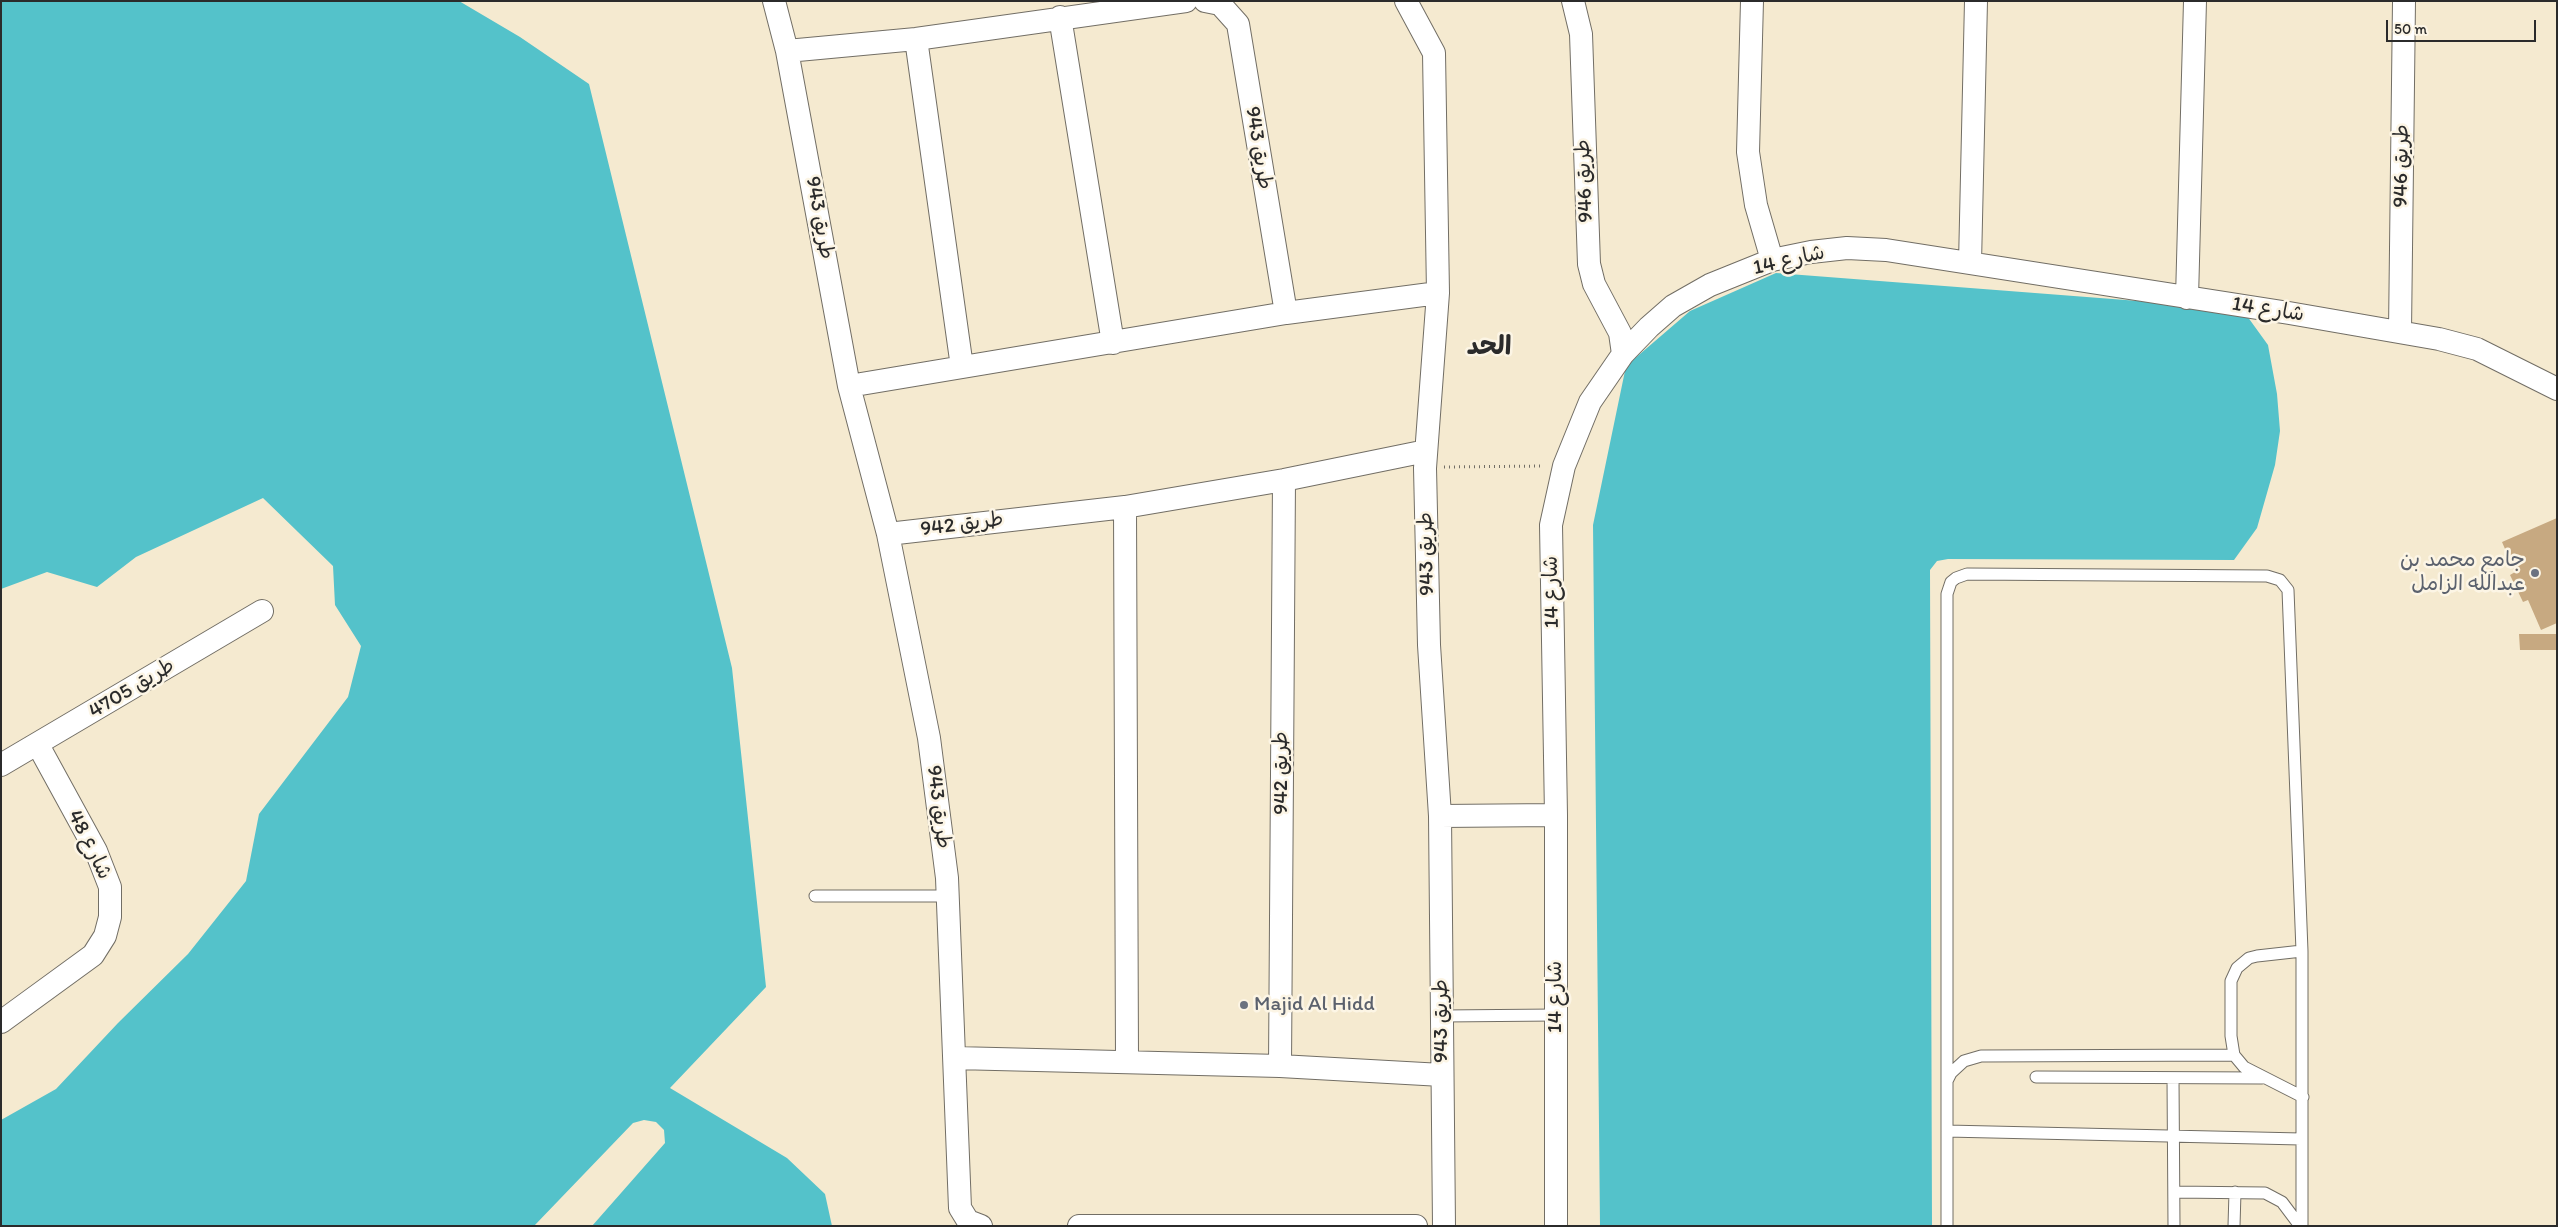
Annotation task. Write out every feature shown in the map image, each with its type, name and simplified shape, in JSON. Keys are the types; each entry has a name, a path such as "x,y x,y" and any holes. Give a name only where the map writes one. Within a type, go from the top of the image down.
{"street":[{"name":"طريق 943","path":"774,1 787,51 849,386 888,534 929,738 948,896 960,1208 968,1221 981,1226"},
{"path":"787,51 916,39 1186,1"},
{"name":"طريق 943","path":"1205,1 1220,4 1238,24 1286,314"},
{"name":"طريق 943","path":"1406,1 1434,53 1438,293 1425,460 1429,645 1440,816 1444,1226"},
{"name":"طريق 946","path":"1572,1 1581,34 1589,264 1594,284 1620,333 1623,354"},
{"path":"1752,1 1748,152 1756,205 1772,260"},
{"path":"1970,263 1976,1"},
{"path":"2187,298 2195,1"},
{"name":"طريق 946","path":"2400,331 2404,1"},
{"path":"1060,18 1113,343"},
{"path":"916,39 962,368"},
{"name":"شارع 14","path":"1556,1226 1556,815 1551,525 1564,466 1590,402 1623,354 1648,327 1673,306 1710,285 1772,260 1810,252 1847,248 1886,250 2400,331 2477,349 2557,389"},
{"path":"849,386 1286,314 1438,293"},
{"name":"طريق 942","path":"888,534 1125,507 1284,480 1425,460"},
{"name":"طريق 942","path":"1280,1066 1284,480"},
{"path":"1125,507 1127,1060"},
{"name":"طريق 4705","path":"1,765 38,745 262,611"},
{"name":"شارع 48","path":"1,1022 93,955 105,936 110,917 110,887 96,851 38,745"},
{"path":"1440,816 1556,815"},
{"path":"955,1058 1127,1060 1442,1075"},
{"path":"1078,1226 1416,1226"}],"lane":[{"path":"1947,1226 1947,594 1951,582 1961,575 2267,576 2280,580 2285,584 2290,596 2302,951 2303,1097 2301,1226"},
{"path":"815,896 948,896"},
{"path":"2302,951 2256,956 2243,962 2237,968 2231,981 2231,1036 2234,1055 2244,1066 2303,1097"},
{"path":"1442,1016 1556,1016"},
{"path":"1947,1081 1951,1073 1964,1061 1981,1056 2234,1055"},
{"path":"2036,1078 2269,1078"},
{"path":"2173,1078 2174,1226"},
{"path":"1947,1132 2301,1139"},
{"path":"2174,1192 2260,1193 2275,1197 2301,1226"},
{"path":"2234,1226 2235,1192"}],"path":[{"path":"1425,460 1564,466"}],"water":[{"path":"1,1 459,1 520,37 589,84 732,668 766,987 670,1088 787,1158 825,1194 832,1226 592,1226 665,1143 664,1130 656,1122 644,1120 633,1123 534,1226 1,1226 1,1120 56,1089 118,1023 188,954 246,881 259,814 348,697 361,646 335,605 333,566 263,498 136,557 97,587 47,572 1,589"},
{"path":"1776,273 2242,309 2268,345 2277,394 2280,431 2275,465 2257,528 2234,560 1948,559 1937,561 1930,570 1932,1226 1600,1226 1593,525 1626,366 1690,311"}],"building":[{"name":"جامع محمد بن عبدالله الزامل","path":"2557,518 2557,623 2541,630 2528,600 2523,602 2510,575 2515,572 2502,542"},
{"path":"2519,634 2557,634 2557,650 2520,650"}],"place":[{"name":"جامع محمد بن عبدالله الزامل","path":"2535,573"},
{"name":"Majid Al Hidd","path":"1244,1005"}],"district":[{"name":"الحد","path":"1489,347"}]}
